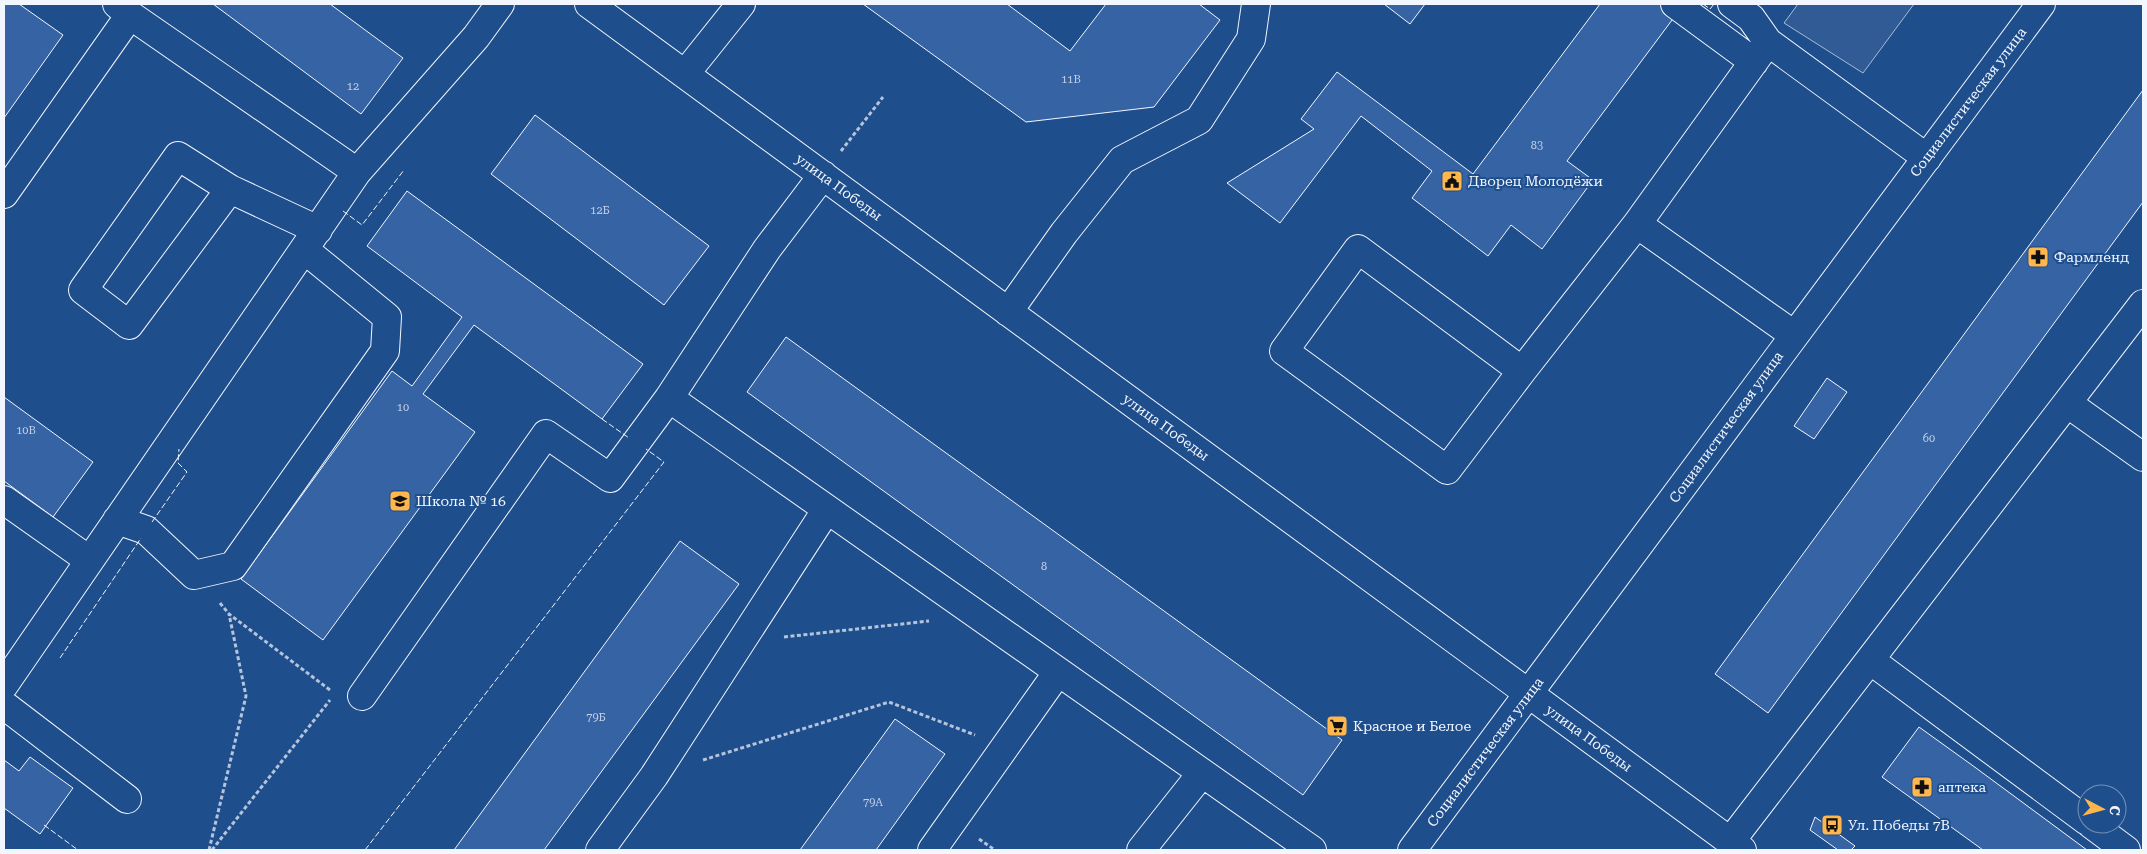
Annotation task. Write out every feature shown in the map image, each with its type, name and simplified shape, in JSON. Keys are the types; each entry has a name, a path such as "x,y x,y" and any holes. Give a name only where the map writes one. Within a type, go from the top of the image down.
{"street":[{"path":"4,686 357,172 476,37 500,4"},
{"name":"улица Победы","path":"589,4 1736,846"},
{"path":"684,74 741,4"},
{"path":"1008,312 1064,233 1122,160 1199,120 1251,40 1256,4"},
{"path":"1675,4 1761,52 1927,158"},
{"name":"Социалистическая улица","path":"1412,850 2041,4"},
{"path":"4,194 124,9 357,172"},
{"path":"1748,9 1761,52"},
{"path":"1522,371 1358,249 1284,351 1447,470 1637,224 1761,52"},
{"path":"230,188 129,325 83,290 178,156 230,188 318,230"},
{"path":"362,696 546,434 610,478 668,398 767,249 822,175"},
{"path":"1637,224 1794,335"},
{"path":"117,520 146,530 194,575 233,566 385,351 387,317 311,255 300,254"},
{"path":"1736,846 1870,660 2143,304"},
{"path":"668,398 1312,850"},
{"path":"2067,403 2143,457"},
{"path":"4,500 90,560"},
{"path":"600,850 654,776 827,509"},
{"path":"1870,660 2077,814"},
{"path":"932,850 1058,672"},
{"path":"4,704 127,799"},
{"path":"1141,850 1202,773"},
{"path":"2104,834 2126,850"}],"path":[{"path":"822,175 883,97"},
{"path":"194,575 230,614 335,694 210,850"},
{"path":"210,850 246,696 230,614"},
{"path":"741,642 978,615"},
{"path":"701,761 889,702 1006,747"}],"shaded area":[{"path":"1798,4 1914,4 1863,73 1784,23"}],"building":[{"path":"4,4 19,4 63,35 4,118"},
{"path":"213,4 330,4 403,58 361,114"},
{"path":"863,4 1007,4 1070,51 1106,4 1199,4 1220,20 1154,107 1026,122"},
{"path":"1384,4 1425,4 1410,24"},
{"path":"1600,4 1659,4 1681,8 1567,161 1593,180 1542,249 1511,225 1488,256 1412,198 1432,171 1361,116 1280,223 1227,183 1314,129 1301,119 1337,72 1473,174"},
{"path":"2143,90 2143,202 1768,713 1715,674"},
{"path":"535,115 709,246 664,305 491,174"},
{"path":"407,191 643,364 602,419 474,325 423,394 475,432 323,640 241,579 392,371 412,386 462,317 367,246"},
{"path":"786,337 1342,740 1303,795 747,392"},
{"path":"1827,378 1847,392 1814,439 1794,426"},
{"path":"4,397 93,462 53,517 4,481"},
{"path":"680,541 739,584 544,850 454,850"},
{"path":"895,719 945,754 876,850 800,850"},
{"path":"1919,727 2087,850 1983,850 1882,777"},
{"path":"30,757 73,788 40,834 4,808 4,760 19,771"},
{"path":"1815,817 1855,846 1851,850 1838,850 1810,830"}],"fence":[{"path":"1703,4 1710,9 1714,4"},
{"path":"343,211 362,225 404,170"},
{"path":"602,419 629,438"},
{"path":"152,522 187,472 178,463 179,449"},
{"path":"365,850 664,462 646,449"},
{"path":"60,658 141,538"},
{"path":"44,825 78,850"}],"place":[{"name":"Дворец Молодёжи","path":"1452,181"},
{"name":"Фармленд","path":"2038,257"},
{"name":"Школа № 16","path":"400,501"},
{"name":"Красное и Белое","path":"1337,726"},
{"name":"аптека","path":"1922,787"},
{"name":"Ул. Победы 7В","path":"1832,825"}]}
